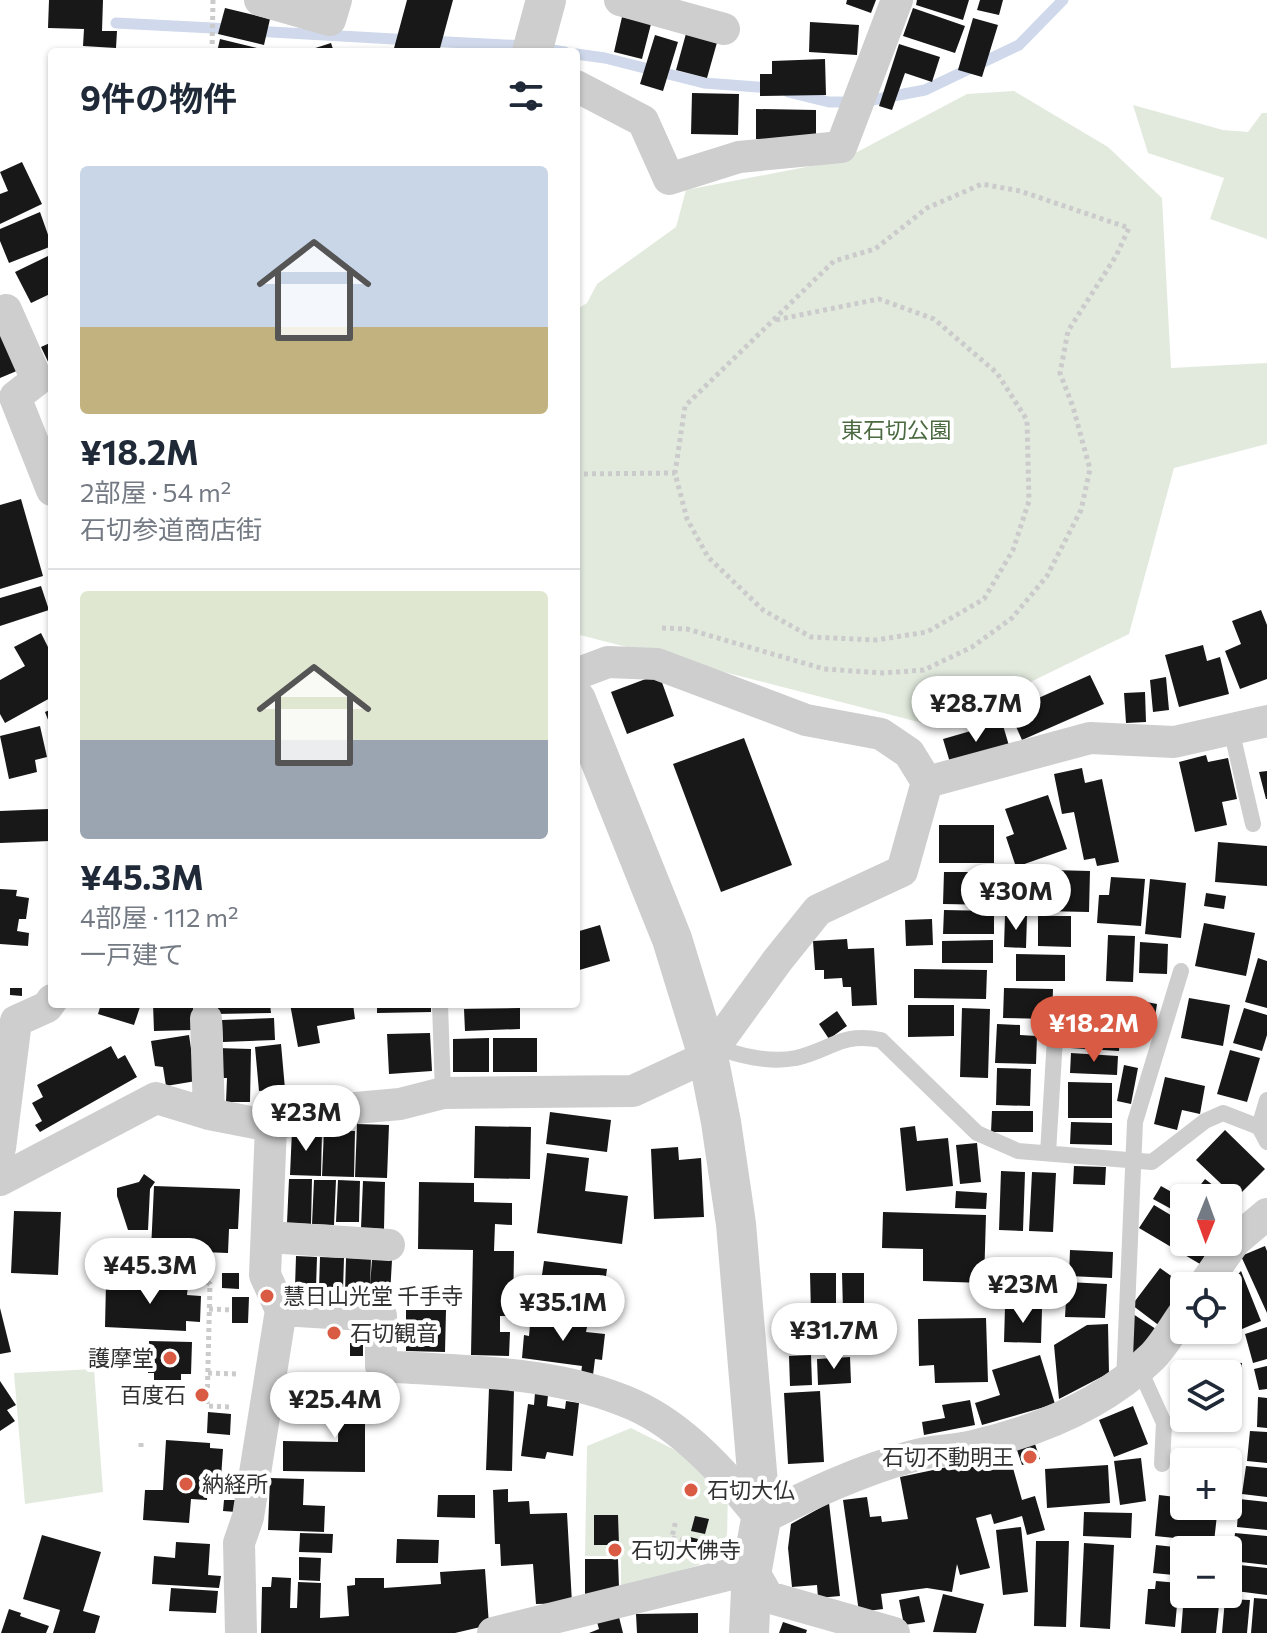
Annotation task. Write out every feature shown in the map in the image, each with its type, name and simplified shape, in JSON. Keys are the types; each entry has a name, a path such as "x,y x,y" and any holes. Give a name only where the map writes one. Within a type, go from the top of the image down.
{"street":[{"path":"260,0 330,20 336,0"},
{"path":"533,48 546,0"},
{"path":"620,0 724,29"},
{"path":"580,88 643,121 669,179 739,157 841,147 897,0"},
{"path":"6,310 37,380 15,397 48,480"},
{"path":"0,1180 156,1098 209,1114 271,1126 322,1111 400,1104 443,1093 633,1091 711,1051 818,910 902,871 927,782 909,753 881,734 806,720 657,664 608,662 580,672"},
{"path":"580,710 672,939 711,1051 736,1224 761,1519 752,1569 749,1633"},
{"path":"927,782 1090,738 1174,742 1267,721"},
{"path":"0,1148 5,1061 16,1021 48,1006"},
{"path":"206,1019 209,1114"},
{"path":"241,1633 239,1543 248,1517 281,1310 265,1275 271,1126"},
{"path":"1213,1272 1235,1241 1265,1220"},
{"path":"268,1237 389,1245"},
{"path":"281,1310 381,1316 381,1366 534,1377 609,1395 637,1406 676,1432 731,1481 761,1519"},
{"path":"761,1519 832,1484 875,1468 917,1454 1014,1437 1058,1420 1132,1375 1154,1355 1170,1333"},
{"path":"493,1633 752,1569"},
{"path":"752,1569 768,1597 894,1633"}],"lane":[{"path":"1231,729 1253,824"},
{"path":"1162,1464 1164,1423 1132,1375 1133,1160 1135,1122 1181,971"},
{"path":"440,1008 443,1093"},
{"path":"711,1051 794,1058 860,1036 881,1040 977,1133 1018,1151 1152,1162 1205,1121 1223,1113 1263,1134 1267,1100"},
{"path":"1048,1153 1055,1038"}],"path":[{"path":"212,48 213,0"},
{"path":"621,662 651,627 687,629 824,669 883,673 924,670 972,647 1012,618 1047,576 1081,510 1090,469 1060,373 1068,331 1116,256 1129,228 1020,191 982,184 927,208 875,249 834,261 685,406 675,473 687,519 708,557 763,610 811,637 876,640 927,632 984,599 1013,550 1029,501 1027,420 997,373 934,319 879,299 775,320"},
{"path":"580,474 675,473"},
{"path":"175,1256 175,1269 187,1270 210,1284 207,1406 241,1407"},
{"path":"209,1309 232,1310"},
{"path":"672,1538 685,1541"}],"green space":[{"name":"東石切公園","path":"1014,91 1108,147 1162,198 1171,368 1267,363 1267,444 1174,468 1129,634 938,727 580,635 580,307 587,303 597,284 676,227 686,190 842,160 967,94"},
{"path":"1133,105 1223,130 1248,132 1262,113 1267,113 1267,239 1210,219 1224,178 1148,153"},
{"path":"94,1369 103,1492 25,1504 14,1373"},
{"path":"631,1428 679,1452 728,1494 727,1538 699,1565 621,1588 621,1556 585,1556 587,1446"}],"building":[{"path":"49,0 103,0 102,31 117,31 116,48 83,46 84,29 48,28"},
{"path":"407,0 453,0 440,48 394,48"},
{"path":"847,0 876,0 871,13 846,4"},
{"path":"917,0 969,0 963,20 916,5"},
{"path":"980,0 1003,0 999,15 977,10"},
{"path":"225,8 270,19 264,45 218,34"},
{"path":"913,8 965,26 955,53 903,36"},
{"path":"622,17 651,24 642,59 614,52"},
{"path":"973,18 998,25 982,77 958,70"},
{"path":"810,22 859,25 857,55 809,52"},
{"path":"687,30 718,39 707,78 676,70"},
{"path":"655,35 678,42 663,91 640,84"},
{"path":"220,39 257,48 218,48"},
{"path":"331,43 333,48 315,48"},
{"path":"899,44 940,57 932,82 905,73 892,110 879,106"},
{"path":"825,59 826,95 760,96 760,74 772,74 772,61"},
{"path":"692,93 739,94 738,135 691,134"},
{"path":"756,109 816,110 816,140 756,139"},
{"path":"22,162 42,204 0,224 0,194 8,191 0,172"},
{"path":"40,212 48,235 48,248 9,263 0,241 0,229"},
{"path":"48,256 48,295 31,303 15,272"},
{"path":"0,327 19,370 0,378"},
{"path":"48,344 48,362 41,347"},
{"path":"21,499 43,576 0,589 0,505"},
{"path":"41,586 48,610 0,626 0,598"},
{"path":"1261,610 1267,625 1267,679 1240,689 1225,651 1241,644 1232,621"},
{"path":"41,633 48,647 48,699 5,723 0,714 0,680 25,666 14,647"},
{"path":"1203,645 1207,661 1220,657 1229,694 1179,707 1165,655"},
{"path":"659,674 674,716 627,734 611,692"},
{"path":"1090,675 1104,704 1022,740 1009,711"},
{"path":"1166,677 1169,710 1153,712 1150,680"},
{"path":"1145,692 1146,722 1126,723 1124,693"},
{"path":"1002,722 1010,749 951,766 943,739"},
{"path":"40,726 47,757 35,760 37,772 9,779 0,736"},
{"path":"744,738 792,865 721,892 673,764"},
{"path":"1206,755 1208,762 1228,758 1237,799 1222,802 1227,825 1195,832 1179,762"},
{"path":"1082,768 1085,783 1102,779 1119,862 1097,866 1095,858 1084,860 1074,812 1062,814 1054,774"},
{"path":"1267,771 1267,799 1266,799 1259,772"},
{"path":"1048,795 1067,849 1016,867 1006,837 1014,834 1005,809"},
{"path":"48,809 48,841 0,843 0,811"},
{"path":"939,825 994,825 994,863 939,863"},
{"path":"1218,842 1267,846 1267,886 1215,882"},
{"path":"1052,870 1090,871 1089,912 1043,911 1044,890 1052,890"},
{"path":"944,872 995,872 995,905 943,904"},
{"path":"1111,877 1145,879 1141,926 1097,923 1099,895 1109,895"},
{"path":"1150,879 1186,883 1181,938 1145,934"},
{"path":"0,889 17,890 16,896 29,898 26,919 19,919 17,931 29,933 28,946 0,944"},
{"path":"1206,893 1226,896 1224,909 1204,906"},
{"path":"944,910 994,911 994,934 943,934"},
{"path":"1005,915 1027,916 1026,948 1004,947"},
{"path":"1038,916 1071,916 1071,947 1038,946"},
{"path":"932,919 933,945 906,946 905,920"},
{"path":"1204,923 1255,933 1246,976 1195,966"},
{"path":"600,925 610,961 580,970 580,931"},
{"path":"1108,935 1135,936 1133,982 1106,981"},
{"path":"847,939 848,949 874,948 877,1005 852,1006 851,987 843,987 842,978 824,979 824,970 815,970 813,941"},
{"path":"993,940 993,963 942,963 942,941"},
{"path":"1140,942 1168,944 1167,974 1139,973"},
{"path":"1016,954 1065,955 1065,981 1016,981"},
{"path":"1258,958 1267,961 1267,1008 1245,1002"},
{"path":"914,969 987,970 986,999 914,998"},
{"path":"10,988 22,988 22,996 10,995"},
{"path":"1004,988 1053,989 1052,1019 1003,1018"},
{"path":"1070,996 1125,998 1124,1029 1069,1027"},
{"path":"1189,998 1230,1005 1223,1046 1181,1038"},
{"path":"1136,1000 1157,1004 1152,1036 1130,1033"},
{"path":"908,1005 954,1005 954,1036 908,1037"},
{"path":"100,1008 140,1008 134,1025 98,1014"},
{"path":"153,1008 193,1008 194,1030 154,1031"},
{"path":"215,1008 270,1008 271,1013 215,1014"},
{"path":"291,1008 354,1008 355,1019 317,1026 320,1043 298,1047"},
{"path":"377,1008 431,1008 431,1012 377,1013"},
{"path":"520,1008 520,1029 465,1031 464,1009"},
{"path":"962,1008 990,1009 988,1078 960,1077"},
{"path":"1244,1008 1267,1015 1267,1035 1262,1051 1233,1043"},
{"path":"837,1011 847,1026 829,1039 819,1024"},
{"path":"274,1018 275,1040 223,1042 222,1020"},
{"path":"997,1024 1020,1025 1020,1035 1037,1036 1036,1064 995,1063"},
{"path":"1071,1031 1120,1034 1119,1051 1070,1048"},
{"path":"430,1033 432,1071 389,1074 387,1034"},
{"path":"189,1035 196,1081 166,1086 163,1067 155,1066 151,1041"},
{"path":"489,1038 489,1072 453,1072 453,1039"},
{"path":"493,1038 537,1038 537,1072 493,1072"},
{"path":"281,1044 285,1089 259,1091 255,1047"},
{"path":"111,1046 118,1059 125,1055 137,1077 40,1132 35,1125 42,1121 32,1103 43,1097 37,1085"},
{"path":"217,1048 251,1049 250,1102 226,1102 227,1078 216,1078"},
{"path":"1230,1050 1260,1058 1247,1102 1217,1094"},
{"path":"1071,1053 1118,1056 1117,1075 1070,1073"},
{"path":"1124,1065 1138,1068 1131,1104 1117,1101"},
{"path":"997,1068 1031,1069 1030,1106 996,1105"},
{"path":"1165,1077 1205,1086 1200,1114 1182,1110 1177,1130 1154,1124"},
{"path":"1068,1082 1112,1083 1112,1118 1068,1118"},
{"path":"992,1111 1033,1111 1033,1132 991,1132"},
{"path":"550,1112 611,1120 607,1152 546,1144"},
{"path":"1071,1122 1112,1123 1112,1145 1070,1144"},
{"path":"357,1124 389,1125 387,1178 355,1177"},
{"path":"475,1126 531,1127 530,1179 474,1178"},
{"path":"915,1126 917,1141 948,1138 953,1186 906,1191 900,1128"},
{"path":"292,1130 322,1131 321,1176 290,1175"},
{"path":"324,1130 355,1131 354,1177 322,1176"},
{"path":"1225,1130 1265,1169 1242,1192 1242,1184 1221,1184 1196,1160"},
{"path":"977,1143 981,1182 960,1184 956,1145"},
{"path":"678,1147 679,1160 701,1158 704,1217 654,1219 651,1149"},
{"path":"547,1153 589,1158 585,1191 628,1196 622,1244 537,1233"},
{"path":"1074,1166 1106,1167 1105,1185 1073,1184"},
{"path":"1001,1171 1025,1172 1023,1231 999,1230"},
{"path":"1032,1172 1056,1173 1053,1232 1029,1231"},
{"path":"144,1174 155,1182 150,1189 148,1230 128,1230 117,1188 139,1182"},
{"path":"289,1179 312,1179 311,1224 287,1223"},
{"path":"314,1180 336,1180 334,1225 312,1224"},
{"path":"338,1180 360,1181 359,1222 336,1222"},
{"path":"363,1181 385,1182 384,1229 361,1228"},
{"path":"419,1182 474,1183 474,1202 512,1203 512,1225 495,1224 494,1251 514,1251 513,1316 500,1316 500,1332 510,1332 509,1356 471,1355 473,1250 418,1249"},
{"path":"154,1186 240,1189 238,1229 229,1229 228,1253 151,1250"},
{"path":"1161,1186 1170,1191 1170,1208 1153,1199"},
{"path":"956,1191 987,1193 986,1209 955,1208"},
{"path":"1154,1205 1170,1215 1170,1246 1139,1228"},
{"path":"14,1211 61,1212 58,1275 11,1273"},
{"path":"883,1212 986,1215 984,1283 923,1281 923,1249 882,1248"},
{"path":"1265,1246 1267,1313 1241,1256"},
{"path":"1070,1250 1113,1252 1112,1278 1069,1276"},
{"path":"296,1256 317,1257 316,1288 295,1287"},
{"path":"1186,1256 1205,1256 1200,1264"},
{"path":"320,1257 344,1258 343,1290 319,1289"},
{"path":"346,1258 371,1259 370,1287 372,1259 392,1260 390,1295 345,1293"},
{"path":"544,1261 607,1269 601,1312 538,1303"},
{"path":"1160,1268 1170,1275 1170,1315 1161,1327 1132,1305"},
{"path":"222,1273 239,1273 239,1289 222,1288"},
{"path":"810,1273 836,1273 836,1313 811,1314"},
{"path":"842,1273 864,1273 864,1311 843,1311"},
{"path":"1242,1274 1261,1321 1242,1329"},
{"path":"106,1282 188,1285 187,1295 201,1296 200,1322 186,1321 186,1331 105,1327"},
{"path":"1067,1282 1107,1284 1105,1318 1065,1317"},
{"path":"232,1297 249,1297 248,1323 232,1323"},
{"path":"1005,1307 1042,1309 1041,1343 1004,1342"},
{"path":"0,1308 11,1352 0,1354"},
{"path":"406,1310 446,1310 445,1352 406,1351"},
{"path":"531,1314 588,1322 586,1332 605,1334 602,1360 595,1359 593,1375 581,1374 582,1366 522,1358 524,1335 529,1336"},
{"path":"1133,1314 1156,1329 1140,1354 1129,1353"},
{"path":"986,1318 988,1382 935,1383 934,1365 919,1366 918,1319"},
{"path":"1108,1324 1109,1373 1059,1399 1054,1345 1087,1325"},
{"path":"1267,1327 1267,1359 1253,1363 1245,1334"},
{"name":"石切観音","path":"329,1328 339,1328 339,1337 329,1338"},
{"name":"護摩堂","path":"149,1341 192,1342 191,1374 181,1374 181,1380 154,1380 154,1373 148,1373"},
{"path":"350,1343 363,1343 363,1356 350,1356"},
{"path":"811,1355 812,1385 790,1386 789,1356"},
{"path":"1040,1355 1055,1404 982,1425 975,1403 1000,1395 992,1370"},
{"path":"850,1357 851,1383 818,1385 817,1359"},
{"path":"1267,1366 1267,1389 1259,1390 1254,1369"},
{"path":"0,1381 16,1405 7,1410 15,1421 0,1431"},
{"path":"339,1383 365,1384 365,1472 283,1471 283,1441 338,1442"},
{"path":"489,1388 514,1389 512,1471 486,1470"},
{"path":"820,1391 824,1462 788,1464 784,1393"},
{"path":"535,1393 548,1395 547,1406 565,1409 566,1401 579,1403 573,1456 547,1452 545,1459 521,1456 528,1404 534,1405"},
{"path":"1258,1397 1267,1398 1267,1428 1257,1427"},
{"path":"970,1400 975,1425 924,1435 922,1422 945,1418 942,1405"},
{"path":"1133,1406 1148,1444 1114,1457 1099,1420"},
{"path":"208,1412 231,1414 230,1435 207,1433"},
{"path":"1250,1431 1267,1432 1267,1463 1247,1461"},
{"path":"1033,1438 1040,1459 1022,1465 1015,1444"},
{"name":"納経所","path":"166,1440 210,1443 210,1448 223,1449 221,1478 208,1477 207,1500 191,1499 189,1523 143,1520 145,1490 163,1490"},
{"path":"1009,1454 1022,1500 1035,1496 1045,1530 1027,1535 1022,1516 994,1524 991,1514 976,1518 990,1568 960,1575 957,1564 952,1592 927,1588 881,1594 883,1609 859,1612 843,1500 867,1497 870,1517 881,1516 882,1522 908,1519 900,1477"},
{"path":"1141,1458 1146,1501 1120,1505 1114,1461"},
{"path":"1108,1465 1110,1503 1047,1508 1045,1469"},
{"path":"1246,1466 1267,1468 1267,1497 1242,1494"},
{"path":"270,1478 304,1479 303,1505 325,1506 324,1532 268,1530"},
{"path":"508,1489 508,1502 529,1501 530,1514 567,1513 572,1603 536,1604 533,1564 501,1566 500,1544 495,1544 493,1490"},
{"path":"438,1495 475,1495 475,1518 437,1517"},
{"path":"1159,1495 1170,1496 1170,1520 1216,1520 1215,1536 1155,1536"},
{"path":"1242,1499 1267,1502 1267,1530 1237,1527 1238,1520 1242,1520"},
{"path":"224,1500 236,1500 236,1512 223,1511"},
{"path":"829,1503 840,1596 818,1598 817,1585 792,1587 788,1548 791,1524"},
{"path":"1084,1512 1132,1513 1131,1538 1083,1536"},
{"path":"594,1515 618,1515 619,1545 594,1545"},
{"path":"695,1516 709,1519 705,1534 691,1531"},
{"path":"1021,1527 1028,1592 1003,1595 996,1530"},
{"path":"300,1533 333,1534 332,1553 299,1552"},
{"path":"1235,1533 1267,1536 1267,1565 1242,1562 1242,1536 1235,1536"},
{"path":"42,1535 101,1552 83,1611 100,1616 95,1633 53,1633 60,1610 23,1599"},
{"path":"690,1537 698,1539 695,1548 687,1546"},
{"path":"397,1539 439,1540 438,1563 396,1563"},
{"path":"1036,1541 1069,1541 1066,1627 1034,1626"},
{"path":"176,1542 210,1544 208,1575 221,1576 219,1588 152,1584 154,1556 175,1558"},
{"path":"1084,1543 1114,1545 1110,1629 1080,1627"},
{"path":"1156,1545 1170,1546 1170,1575 1153,1573"},
{"path":"299,1557 321,1558 320,1581 299,1580"},
{"path":"585,1559 618,1559 619,1587 585,1600"},
{"path":"1242,1565 1267,1568 1267,1595 1242,1592"},
{"path":"485,1569 489,1625 455,1633 261,1633 262,1587 271,1587 272,1577 291,1578 290,1608 297,1608 298,1582 321,1583 320,1618 349,1616 347,1586 355,1585 355,1578 384,1578 384,1588 441,1584 440,1572"},
{"path":"1156,1581 1170,1582 1170,1608 1177,1608 1175,1627 1145,1624 1148,1589 1155,1589"},
{"path":"171,1588 218,1591 216,1613 169,1611"},
{"path":"943,1594 984,1604 976,1633 933,1632"},
{"path":"919,1596 925,1622 904,1625 899,1600"},
{"path":"1254,1598 1267,1599 1267,1633 1251,1633"},
{"path":"1242,1600 1250,1600 1247,1633 1222,1633 1224,1608 1242,1608"},
{"path":"1183,1608 1219,1608 1216,1633 1181,1633"},
{"path":"9,1609 49,1626 46,1633 1,1633"},
{"path":"698,1613 698,1633 637,1633 636,1614"},
{"path":"619,1617 623,1633 589,1633 599,1629 597,1622"},
{"path":"783,1622 807,1630 806,1633 779,1633"}],"waterway":[{"path":"788,92 829,102 862,102 925,90 1019,45 1063,0"},
{"path":"116,23 231,29"},
{"path":"253,31 411,40"},
{"path":"428,41 538,48"},
{"path":"580,55 704,83 772,88"}],"place":[{"name":"慧日山光堂 千手寺","path":"267,1296"},
{"name":"石切観音","path":"334,1333"},
{"name":"護摩堂","path":"170,1358"},
{"name":"百度石","path":"202,1395"},
{"name":"石切不動明王","path":"1030,1457"},
{"name":"納経所","path":"186,1484"},
{"name":"石切大仏","path":"691,1490"},
{"name":"石切大佛寺","path":"615,1550"}]}
